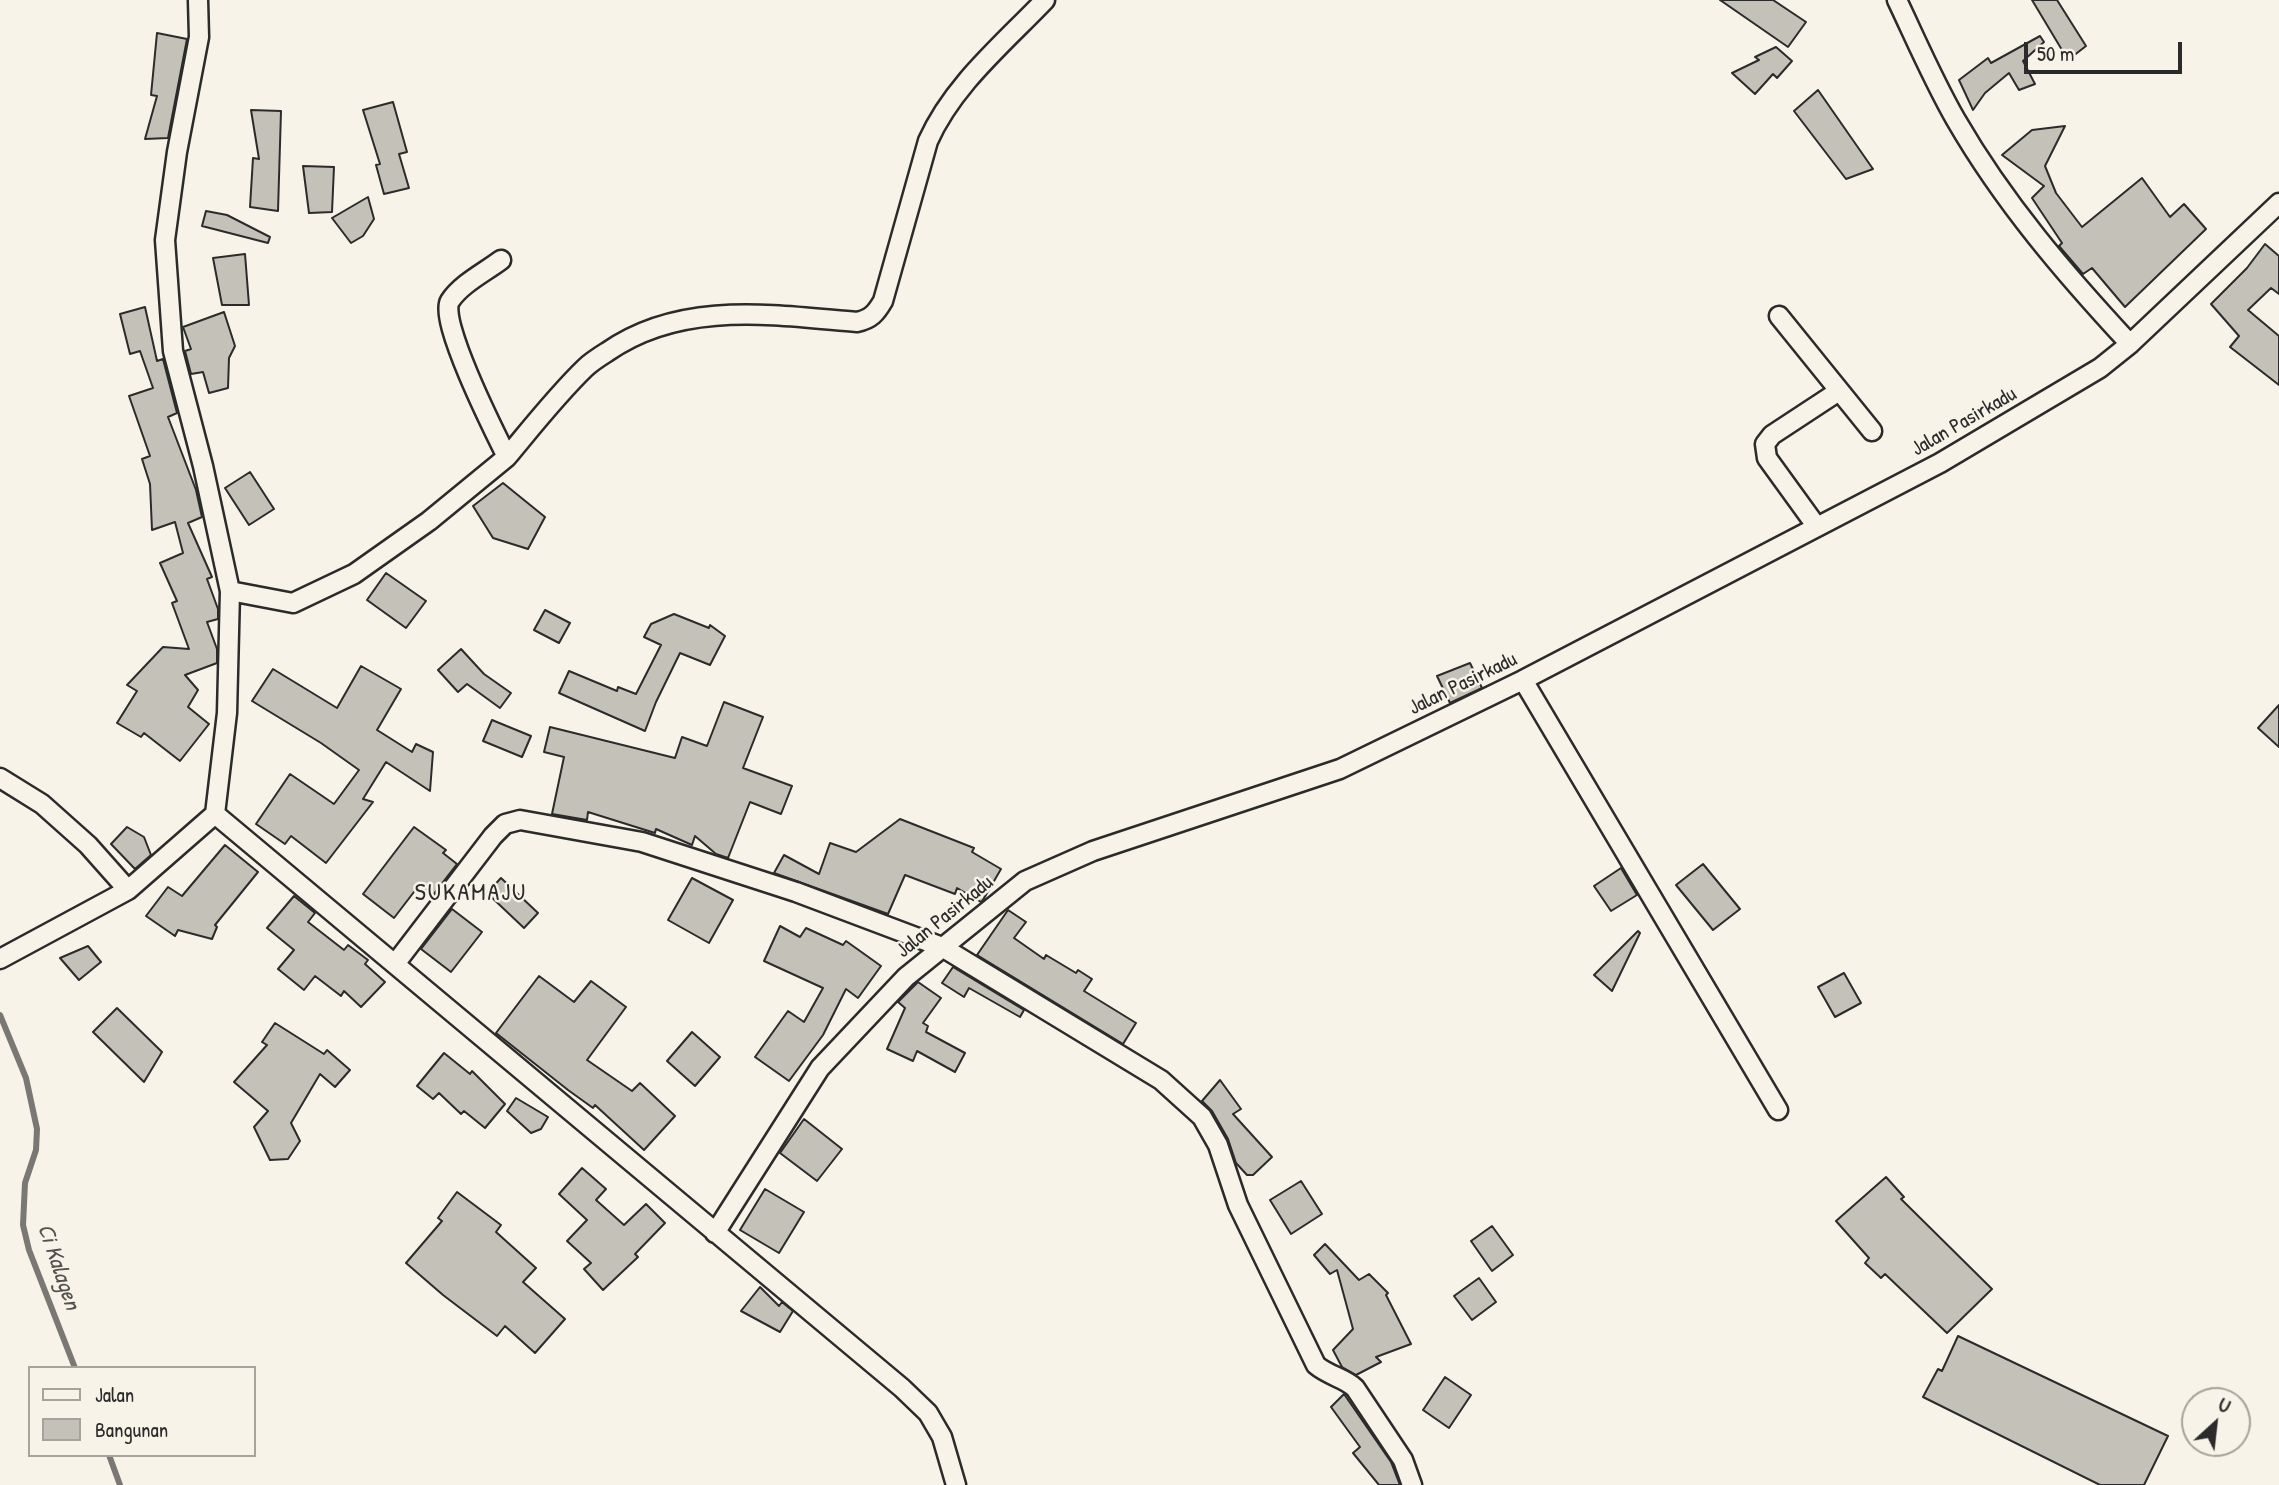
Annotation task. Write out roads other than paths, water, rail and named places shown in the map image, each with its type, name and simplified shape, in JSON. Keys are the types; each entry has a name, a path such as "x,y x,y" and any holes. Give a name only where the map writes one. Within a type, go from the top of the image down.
{"street":[{"path":"1,959 128,890 215,814 227,713 230,592 203,466 173,351 165,240 177,152 200,37 198,0"},
{"path":"230,592 293,603 354,574 429,521 507,457 586,366 622,341 651,329 725,313 858,322 868,319 877,311 883,300 928,141 938,118 956,93 1045,0"},
{"path":"1897,0 1956,120 1992,174 2047,252 2130,344"},
{"name":"Jalan Pasirkadu","path":"715,1233 820,1068 906,977 1025,881 1093,851 1339,769 1523,680 1940,463 2100,368 2130,344 2279,203"},
{"path":"501,260 455,295 450,301 447,316 476,395 507,457"},
{"path":"1779,316 1872,431"},
{"path":"1817,527 1767,458 1765,443 1772,435 1839,391"},
{"path":"1523,680 1778,1110"},
{"path":"0,778 42,804 88,845 128,890"},
{"path":"215,814 902,1388 928,1413 942,1437 956,1485"},
{"path":"395,964 493,836 505,824 520,820 642,842 796,892 942,947 1161,1080 1202,1117 1218,1145 1238,1205 1316,1365 1326,1373 1352,1384 1403,1460 1412,1485"}],"waterway":[{"name":"Ci Kalagen","path":"0,1015 26,1078 37,1129 36,1150 25,1183 23,1225 29,1250 74,1366"},
{"name":"Ci Kalagen","path":"110,1457 120,1485"}],"district":[{"name":"SUKAMAJU","path":"471,894"}]}
